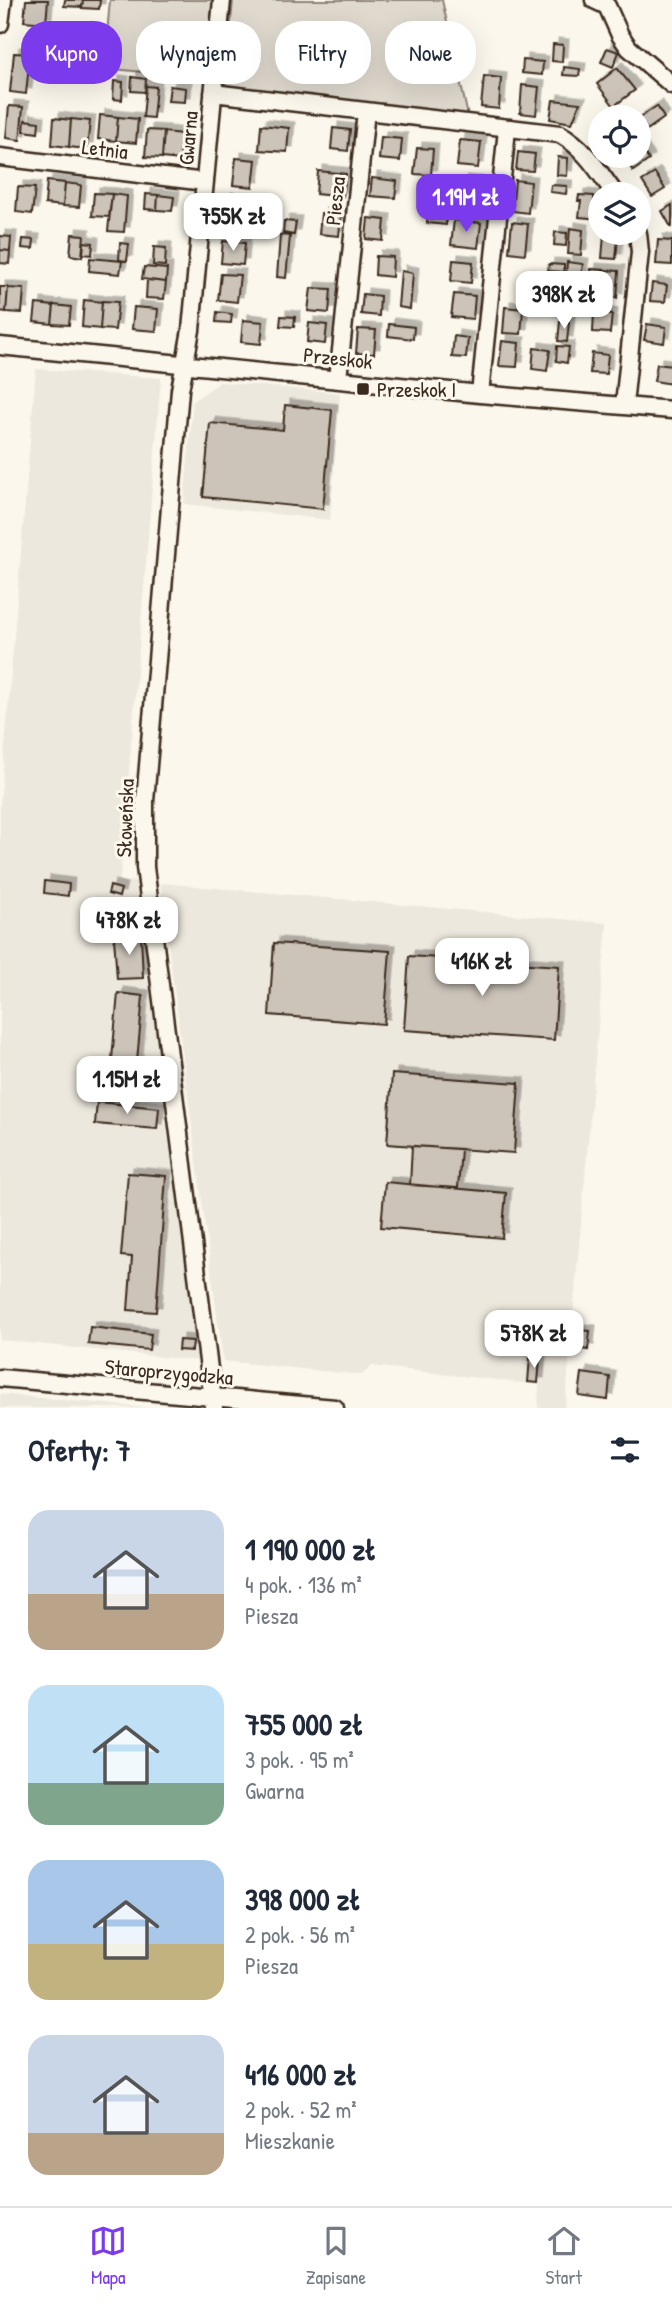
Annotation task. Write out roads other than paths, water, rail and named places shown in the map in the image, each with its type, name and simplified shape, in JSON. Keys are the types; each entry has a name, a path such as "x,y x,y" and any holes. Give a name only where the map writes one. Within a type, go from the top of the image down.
{"street":[{"path":"0,24 3,0"},
{"name":"Gwarna","path":"185,364 191,330 222,0"},
{"path":"594,0 607,6 629,48 672,85"},
{"path":"213,93 560,134 585,153 606,182"},
{"name":"Piesza","path":"338,379 366,111"},
{"path":"480,394 507,129"},
{"name":"Letnia","path":"0,157 205,182"},
{"path":"624,405 639,245"},
{"name":"Przeskok","path":"0,346 480,394 672,410"},
{"name":"Słoweńska","path":"185,364 180,390 145,801 145,867 214,1403"},
{"name":"Staroprzygodzka","path":"0,1378 214,1403 335,1408"}],"place":[{"name":"Przeskok I","path":"363,389"}]}
